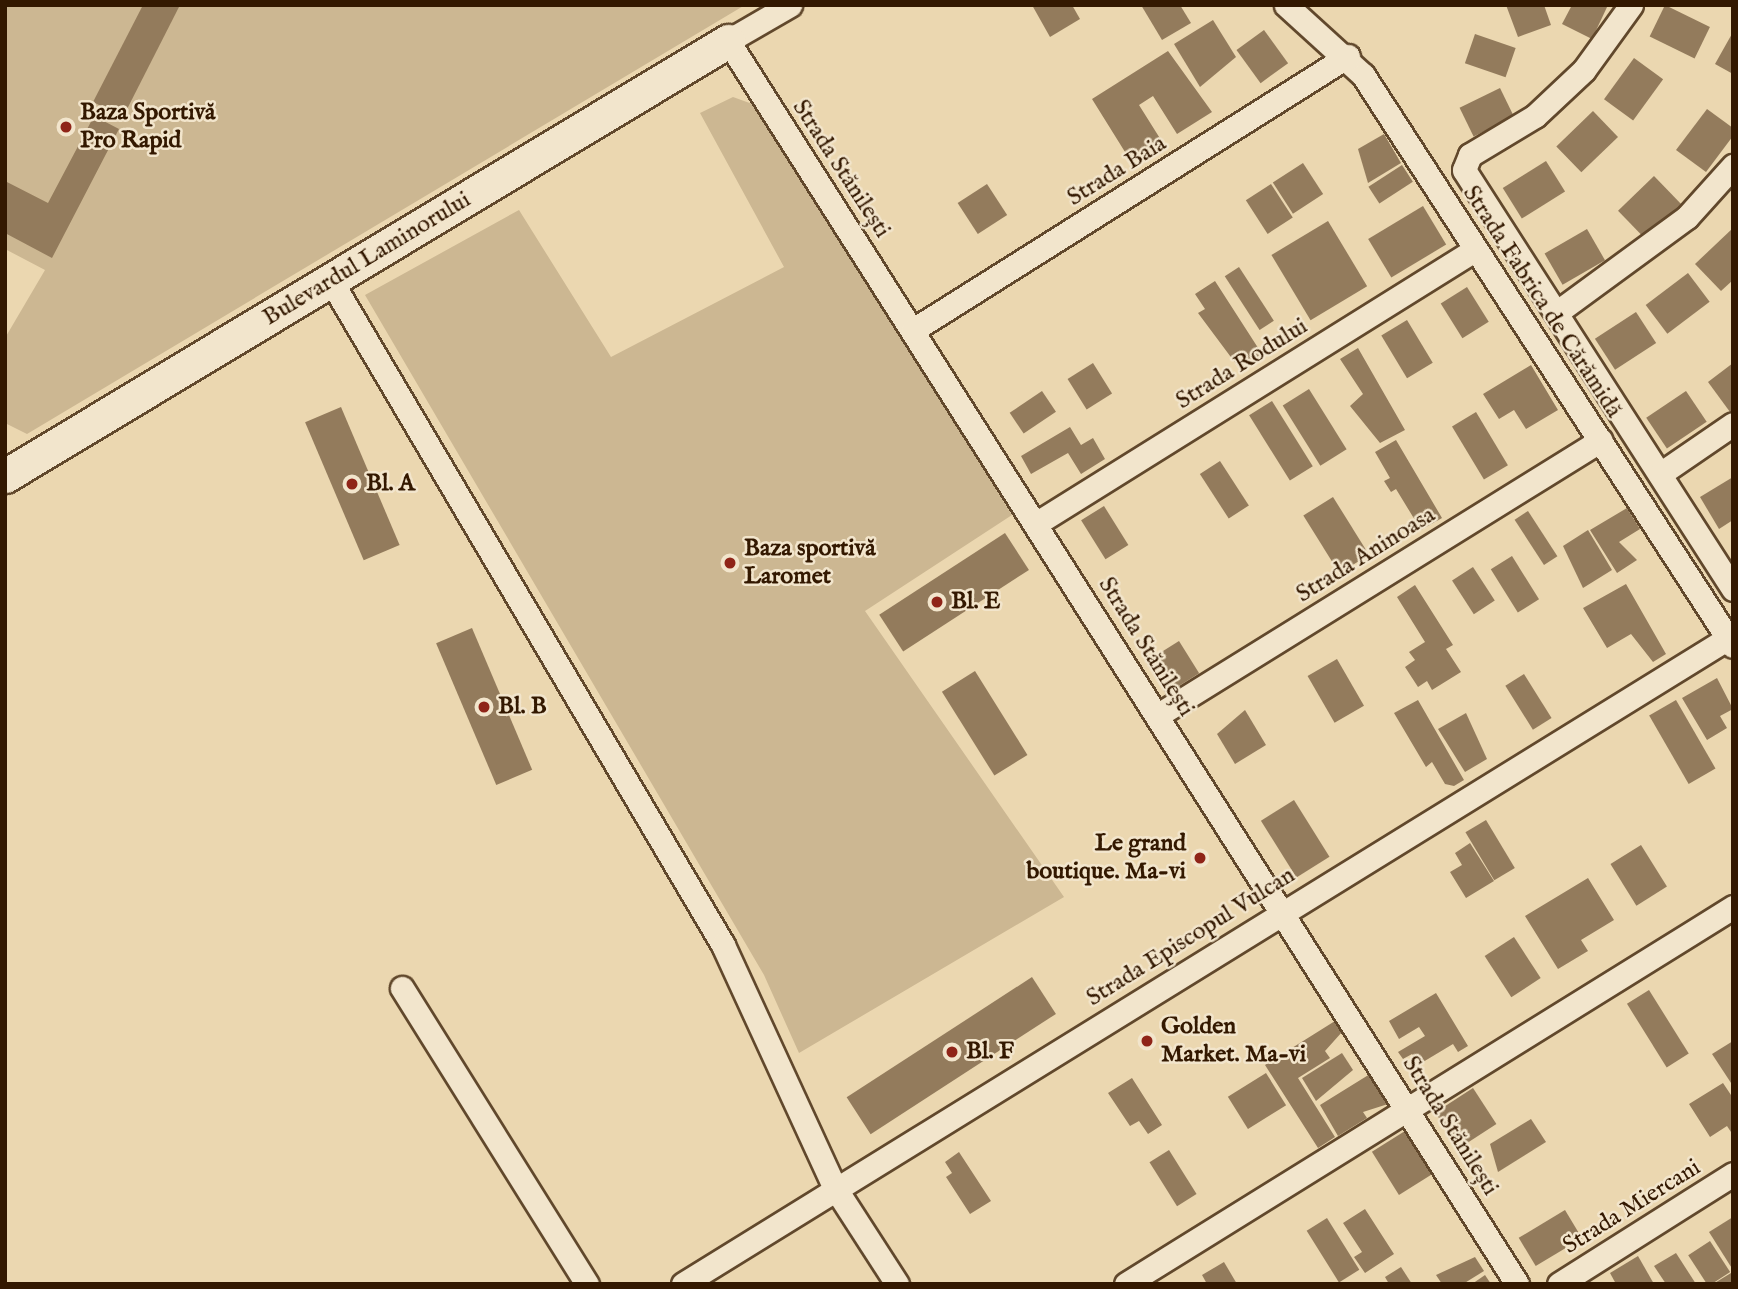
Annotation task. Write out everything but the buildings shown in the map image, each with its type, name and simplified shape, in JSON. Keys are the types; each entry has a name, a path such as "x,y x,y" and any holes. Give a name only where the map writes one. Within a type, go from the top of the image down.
{"street":[{"path":"728,41 790,5"},
{"name":"Strada Fabrica de Cărămidă","path":"1286,5 1348,56 1731,640"},
{"name":"Strada Fabrica de Cărămidă","path":"1631,5 1584,70 1535,117 1464,162 1556,313 1733,589"},
{"name":"Bulevardul Laminorului","path":"5,476 728,41"},
{"name":"Strada Stănilești","path":"728,41 1284,910 1517,1284"},
{"name":"Strada Baia","path":"913,330 1348,56"},
{"path":"1556,313 1676,226 1733,166"},
{"name":"Strada Rodului","path":"1037,523 1476,249"},
{"path":"331,281 734,965 835,1188 897,1284"},
{"path":"1660,474 1733,424"},
{"name":"Strada Aninoasa","path":"1158,715 1601,440"},
{"name":"Strada Episcopul Vulcan","path":"683,1284 1284,910 1731,640"},
{"path":"1125,1284 1406,1107 1733,907"},
{"path":"402,988 587,1284"},
{"name":"Strada Miercani","path":"1559,1284 1733,1174"}],"shaded area":[{"path":"5,5 745,5 27,434 5,423 5,338 45,270 5,249"},
{"name":"Baza sportivă Laromet","path":"733,97 755,105 1012,515 865,611 1064,897 799,1053 764,975 365,295 519,210 611,357 784,267 700,113"}],"place":[{"name":"Baza Sportivă Pro Rapid","path":"66,127"},
{"name":"Bl. A","path":"352,484"},
{"name":"Baza sportivă Laromet","path":"730,563"},
{"name":"Bl. E","path":"937,602"},
{"name":"Bl. B","path":"484,707"},
{"name":"Le grand boutique. Ma-vi","path":"1200,858"},
{"name":"Golden Market. Ma-vi","path":"1147,1041"},
{"name":"Bl. F","path":"952,1052"}]}
